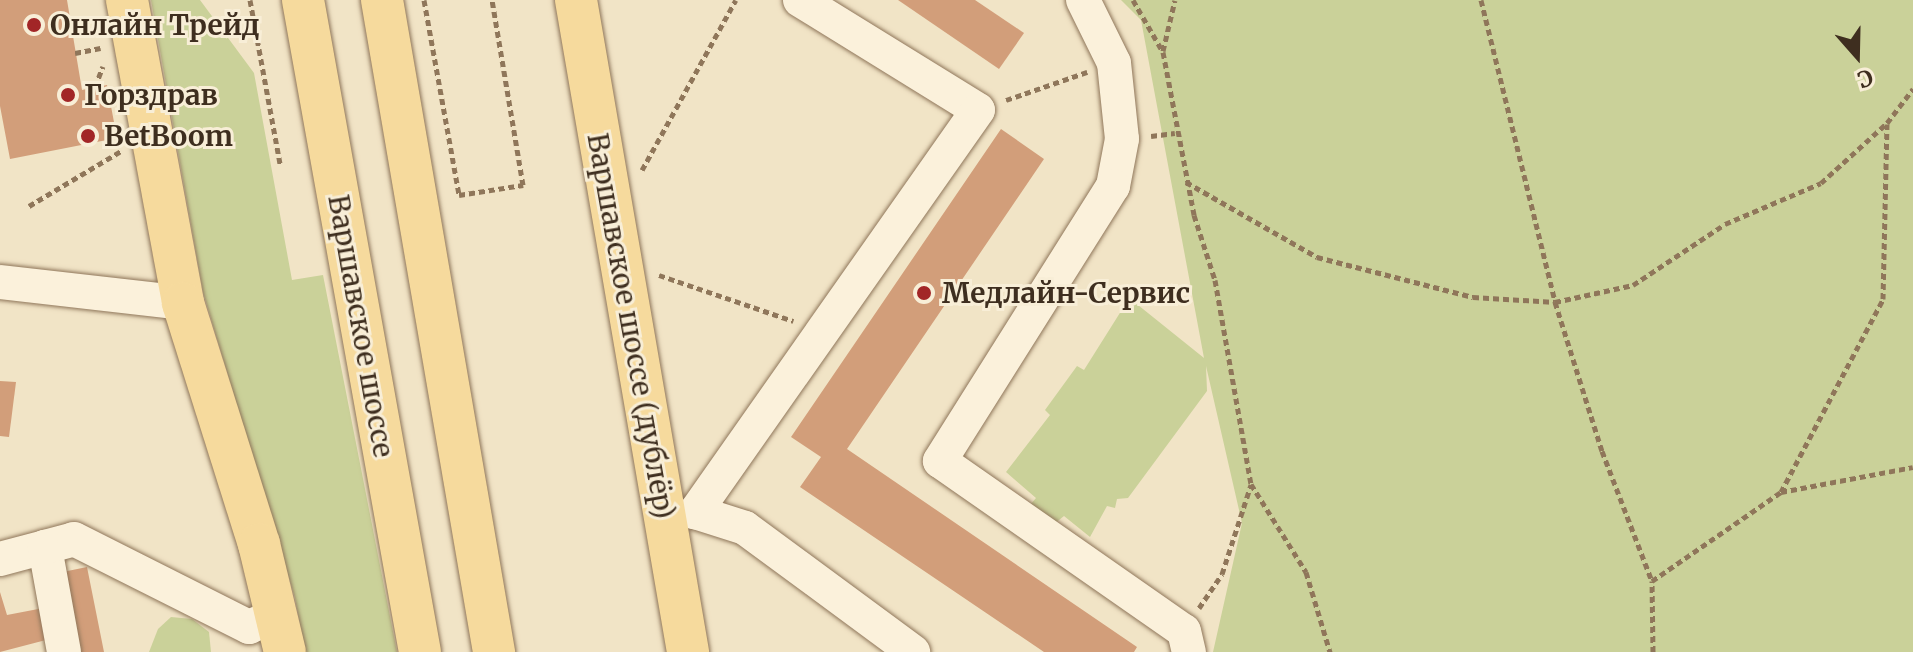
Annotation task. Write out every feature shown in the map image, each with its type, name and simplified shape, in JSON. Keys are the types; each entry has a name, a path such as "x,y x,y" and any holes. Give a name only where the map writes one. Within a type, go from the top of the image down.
{"main road":[{"path":"127,0 183,303 281,633"},
{"name":"Варшавское шоссе","path":"303,0 420,652"},
{"path":"382,0 494,652"},
{"name":"Варшавское шоссе (дублёр)","path":"576,0 679,517 688,652"}],"street":[{"path":"800,0 978,110 821,330 679,517 745,528 913,652"},
{"path":"1083,0 1114,63 1122,139 1113,186 940,461 1186,642"},
{"path":"0,282 183,303"},
{"path":"0,559 74,539 249,627 281,633"},
{"path":"45,547 64,652"}],"path":[{"path":"250,0 280,164"},
{"path":"424,0 459,195 523,185 492,0"},
{"path":"642,170 736,0"},
{"path":"1133,0 1163,52 1186,182 1215,280 1251,484 1306,572 1330,652"},
{"path":"1163,52 1175,0"},
{"path":"1481,0 1555,302 1602,451 1652,581 1653,652"},
{"path":"75,53 110,47"},
{"path":"978,110 1114,63"},
{"path":"1186,182 1317,257 1473,297 1555,302 1633,285 1725,224 1821,183 1887,123 1913,89"},
{"path":"1781,492 1883,299 1887,123"},
{"path":"29,206 131,145"},
{"path":"658,275 821,330"},
{"path":"1652,581 1781,492 1913,467"},
{"path":"1186,642 1222,574 1251,484"}],"green space":[{"path":"151,0 200,0 254,73 292,280 323,275 397,652 305,652 295,598 203,292"},
{"path":"1121,0 1913,0 1913,652 1213,652 1242,523 1206,366 1207,391 1128,498 1117,499 1115,508 1107,506 1090,537 1064,516 1054,524 1030,505 1036,498 1006,472 1050,415 1045,410 1077,366 1084,370 1123,308 1133,301 1204,358 1141,20"},
{"path":"171,617 192,619 209,632 211,652 149,652 158,629"}],"building":[{"path":"0,0 67,0 82,90 107,85 117,138 10,159 0,106"},
{"path":"898,0 975,0 1024,33 999,69"},
{"path":"1001,129 1044,159 847,449 1137,647 1134,652 1044,652 800,487 821,457 791,437"},
{"path":"0,381 16,382 9,437 0,436"},
{"path":"87,567 104,652 68,652 65,635 0,652 0,592 7,615 59,605 53,574"}],"place":[{"name":"Онлайн Трейд","path":"34,25"},
{"name":"Горздрав","path":"68,95"},
{"name":"BetBoom","path":"88,136"},
{"name":"Медлайн-Сервис","path":"924,293"}]}
